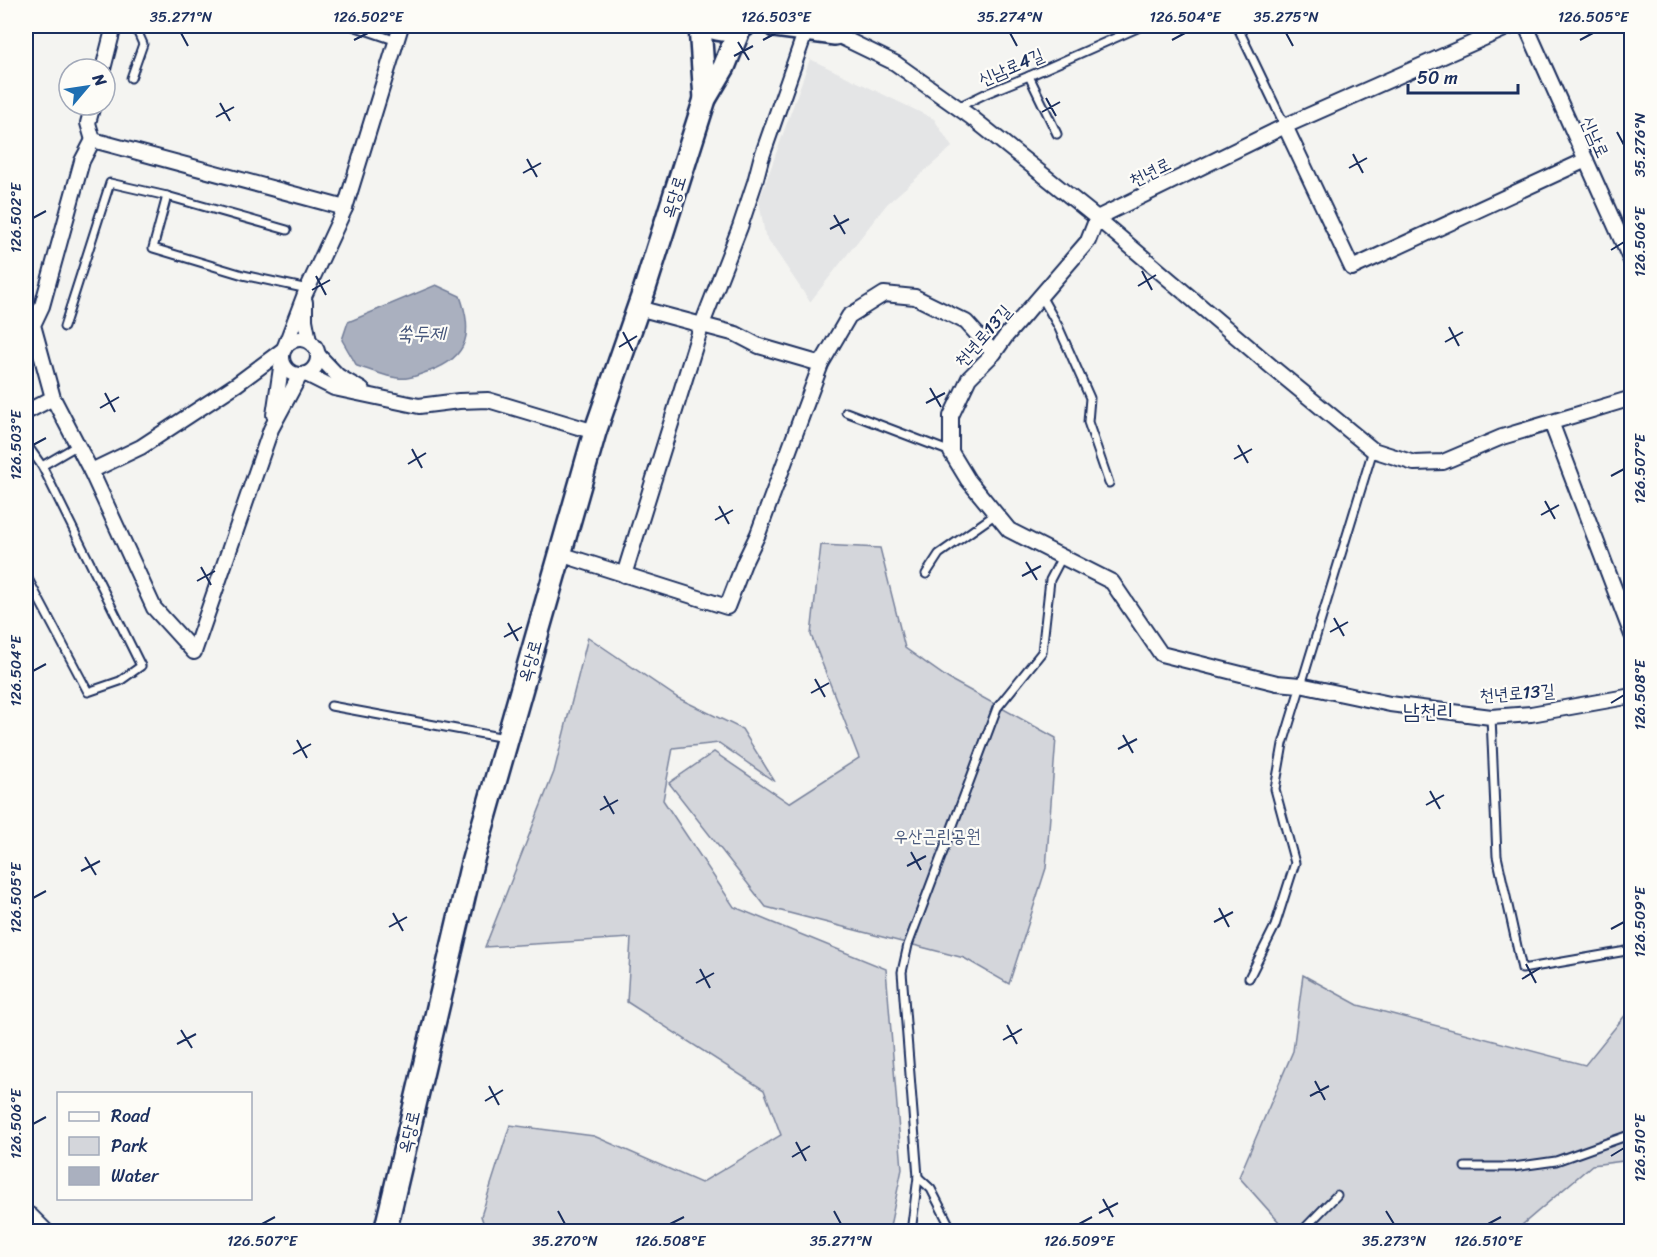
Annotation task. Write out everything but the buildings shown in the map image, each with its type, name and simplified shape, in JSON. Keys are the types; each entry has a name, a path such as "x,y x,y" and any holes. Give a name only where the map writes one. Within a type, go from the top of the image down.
{"main road":[{"path":"700,26 705,99"},
{"path":"707,26 729,31 742,27"},
{"path":"775,26 821,30"},
{"path":"705,99 724,67 742,27"},
{"name":"옥당로","path":"385,1232 472,863 595,432 638,308 705,99"}],"street":[{"path":"106,57 114,26"},
{"path":"272,429 283,355 307,292 345,208 401,26"},
{"name":"천년로","path":"1097,218 1285,126 1511,26"},
{"name":"신남로","path":"1526,26 1632,263"},
{"path":"624,575 701,327 740,227 761,159 821,30 895,63 958,108 1097,218 1372,450 1414,464 1443,462 1502,437 1632,398"},
{"path":"90,117 88,123 93,140 82,161 42,306 33,326 53,398 91,471 154,608 194,652 272,429 303,375 316,367 319,356"},
{"path":"1285,126 1352,268 1586,160"},
{"path":"93,140 345,208"},
{"name":"천년로13길","path":"1097,218 1088,241 994,353 969,378 951,416 951,452 968,480 1009,530 1112,582 1161,654 1277,683 1300,685 1390,704 1491,717 1531,714 1632,696"},
{"path":"307,292 306,320 309,341"},
{"path":"560,555 727,607 758,534 821,364 849,316 884,294 915,297 966,322 994,353"},
{"path":"638,308 701,327 736,334 759,346 821,364"},
{"path":"91,471 141,447 283,355 292,340 309,341 314,345 319,356 338,376 375,396"},
{"path":"283,355 289,371 334,388 419,406 488,400 595,432"},
{"path":"26,412 53,398"},
{"path":"1551,422 1632,635"},
{"path":"26,1215 30,1215 47,1232"}],"lane":[{"path":"131,78 143,44 135,26"},
{"path":"353,26 397,41"},
{"name":"신남로4길","path":"958,108 1142,26"},
{"path":"1237,26 1285,126"},
{"path":"1029,76 1057,134"},
{"path":"64,327 110,183 167,196 287,231"},
{"path":"167,196 153,248 307,292"},
{"path":"1041,296 1058,326 1090,398 1088,422 1109,483"},
{"path":"846,412 951,452"},
{"path":"42,466 78,445"},
{"path":"26,451 30,449 42,466 141,666 120,681 88,692 26,575"},
{"path":"1249,978 1275,926 1295,864 1275,789 1283,744 1372,450"},
{"path":"926,574 939,554 996,514"},
{"path":"911,1232 918,1177 902,972 908,945 997,708 1042,652 1050,580 1062,557"},
{"path":"331,706 508,739"},
{"path":"1491,717 1497,856 1522,969 1632,950"},
{"path":"1465,1167 1513,1167 1556,1161 1632,1134"},
{"path":"918,1177 932,1189 953,1232"},
{"path":"1301,1232 1337,1195"}],"shaded area":[{"path":"810,59 934,119 952,147 887,204 810,302 765,235 759,201"}],"green space":[{"name":"우산근린공원","path":"821,545 880,548 905,648 949,679 1056,738 1046,868 1009,984 964,958 766,907 669,783 714,752 789,803 859,758 811,635"},
{"path":"588,637 678,698 742,729 775,782 719,743 673,748 663,800 734,907 886,969 902,1169 889,1231 486,1231 481,1216 510,1125 594,1136 701,1183 781,1135 764,1090 627,1002 631,938 485,947 554,772"},
{"path":"1303,975 1358,1005 1585,1065 1631,1008 1631,1160 1592,1165 1515,1231 1287,1231 1239,1177 1293,1051"}],"water":[{"name":"쑥두제","path":"436,285 460,296 467,332 460,351 443,365 407,378 388,376 357,366 342,340 348,322"}],"district":[{"name":"남천리","path":"1428,711"}]}
